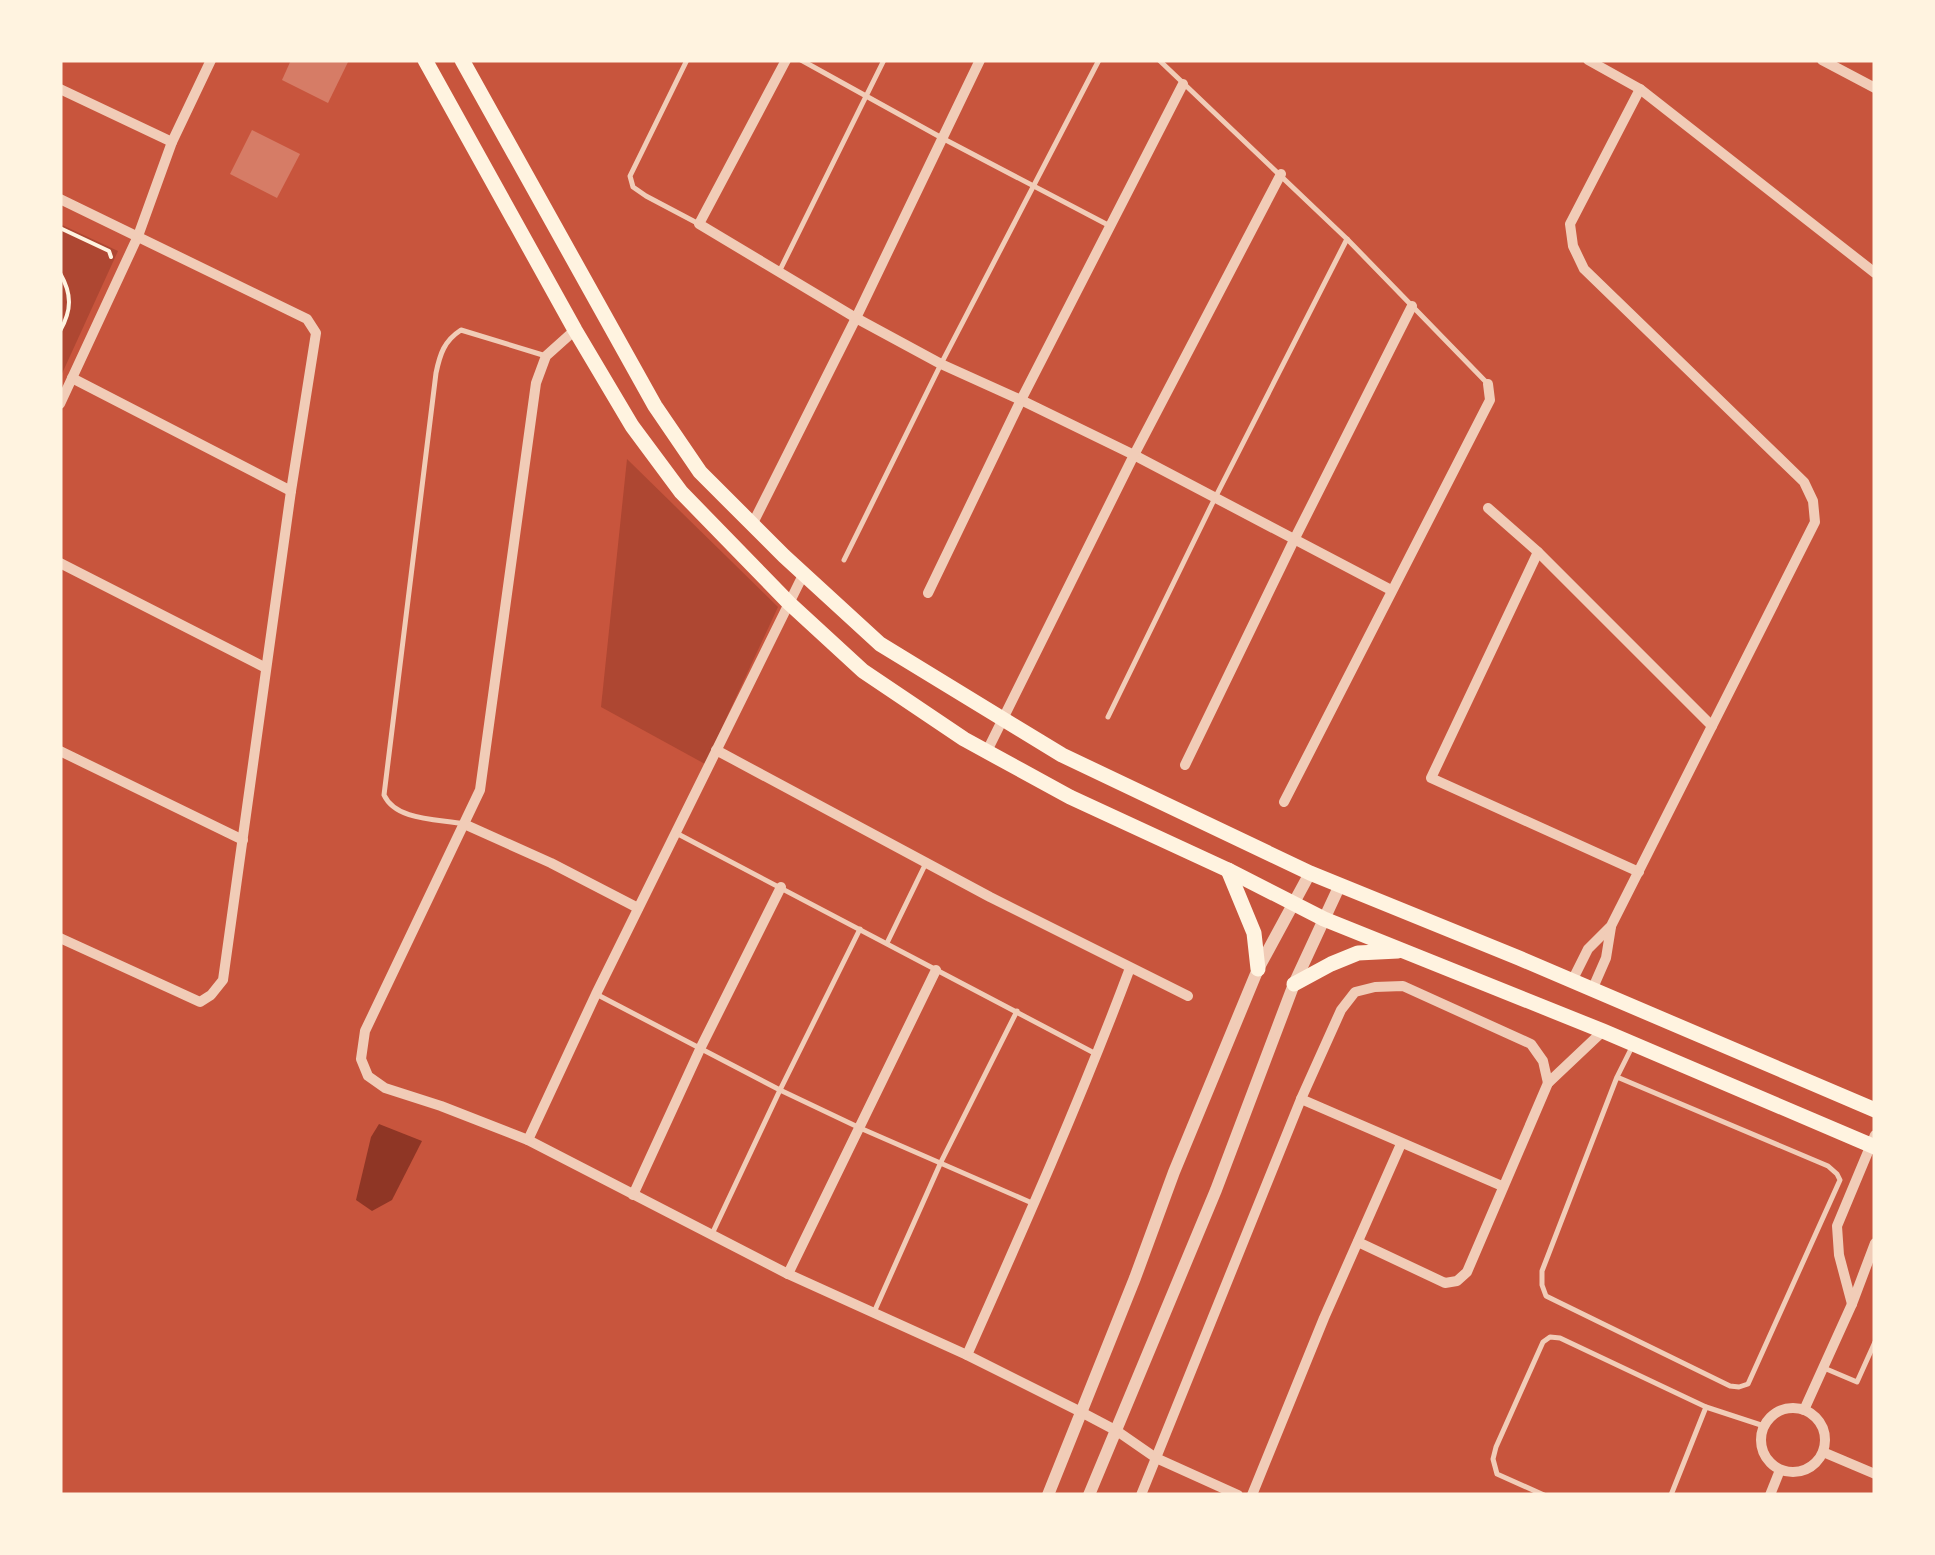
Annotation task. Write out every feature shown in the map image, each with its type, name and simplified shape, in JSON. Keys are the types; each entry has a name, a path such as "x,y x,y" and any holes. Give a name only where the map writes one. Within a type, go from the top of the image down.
{"main road":[{"path":"426,60 632,426 681,492 789,603 863,671 964,738 1070,797 1324,919 1874,1142"},
{"path":"462,60 655,406 700,472 880,644 1062,755 1310,873 1875,1110"},
{"path":"1228,870 1254,933 1258,969"},
{"path":"1294,984 1358,953 1402,950"}],"street":[{"path":"60,404 138,236 172,142 212,60"},
{"path":"786,60 698,224 941,364 1134,456 1391,590"},
{"path":"752,525 980,60"},
{"path":"1588,60 1640,90 1875,273"},
{"path":"1822,60 1875,88"},
{"path":"928,593 1021,400 1183,84"},
{"path":"60,89 172,142"},
{"path":"1592,990 1606,958 1612,926 1815,522 1813,501 1804,482 1584,268 1573,246 1570,224 1640,90"},
{"path":"987,751 1281,174"},
{"path":"60,199 306,320 316,333 290,491 222,980 200,1002 60,938"},
{"path":"1185,765 1412,306"},
{"path":"575,330 546,356 536,383 480,790 365,1030 361,1059 368,1076 385,1088 528,1140 711,1236 966,1355 1080,1412 1156,1458 1238,1495"},
{"path":"72,378 290,491"},
{"path":"1284,802 1490,400 1488,384"},
{"path":"1488,508 1538,552 1712,726"},
{"path":"1538,552 1431,778 1639,872"},
{"path":"60,563 266,668"},
{"path":"528,1140 804,573"},
{"path":"716,750 926,863 1188,996"},
{"path":"60,751 243,840"},
{"path":"464,824 638,908"},
{"path":"1048,1495 1258,969 1310,873"},
{"path":"1089,1495 1216,1190 1294,984 1340,886"},
{"path":"633,1195 781,887"},
{"path":"1572,982 1588,949 1612,926"},
{"path":"966,1355 1098,1055 1130,968"},
{"path":"788,1274 936,970"},
{"path":"1141,1495 1302,1099 1341,1010 1355,992 1402,986 1531,1044 1543,1061 1548,1083"},
{"path":"1358,1242 1444,1283 1457,1281 1467,1272 1548,1083 1603,1032"},
{"path":"1302,1099 1502,1186"},
{"path":"1852,1304 1839,1255 1837,1226 1874,1142"},
{"path":"1252,1495 1401,1144"},
{"path":"1804,1410 1875,1243"},
{"path":"1782,1410 1804,1410 1820,1422 1824,1452 1801,1472 1780,1470 1771,1464 1760,1445 1764,1426 1782,1410"},
{"path":"1824,1452 1875,1474"},
{"path":"1770,1495 1780,1470"}],"lane":[{"path":"687,60 630,176 633,186 646,196 698,224"},
{"path":"801,60 1110,226"},
{"path":"778,273 884,60"},
{"path":"844,560 1098,60"},
{"path":"1160,60 1348,239 1488,384"},
{"path":"1108,717 1348,239"},
{"path":"464,824 404,813 389,806 384,795 436,372 441,350 450,336 461,330 546,356"},
{"path":"676,833 1098,1055"},
{"path":"887,943 926,863"},
{"path":"711,1236 860,929"},
{"path":"596,994 780,1090 1034,1205"},
{"path":"874,1313 941,1162 1017,1012"},
{"path":"1617,1077 1828,1166 1840,1180 1748,1384 1730,1386 1546,1296 1542,1285 1542,1271 1617,1077 1633,1044"},
{"path":"1544,1495 1497,1474 1493,1459 1543,1342 1550,1337 1560,1338 1706,1408 1764,1426"},
{"path":"1824,1368 1857,1382 1875,1342"},
{"path":"1671,1495 1706,1408"}],"path":[{"path":"60,228 109,251 112,258"},
{"path":"60,273 69,291 70,305 60,331"}],"shaded area":[{"path":"60,224 118,251 60,378"},
{"path":"627,459 778,607 705,764 601,707"},
{"path":"379,1124 422,1141 392,1200 372,1211 356,1200 371,1137"}],"building":[{"path":"291,60 349,60 328,103 282,80"},
{"path":"252,130 300,154 277,198 230,174"}]}
